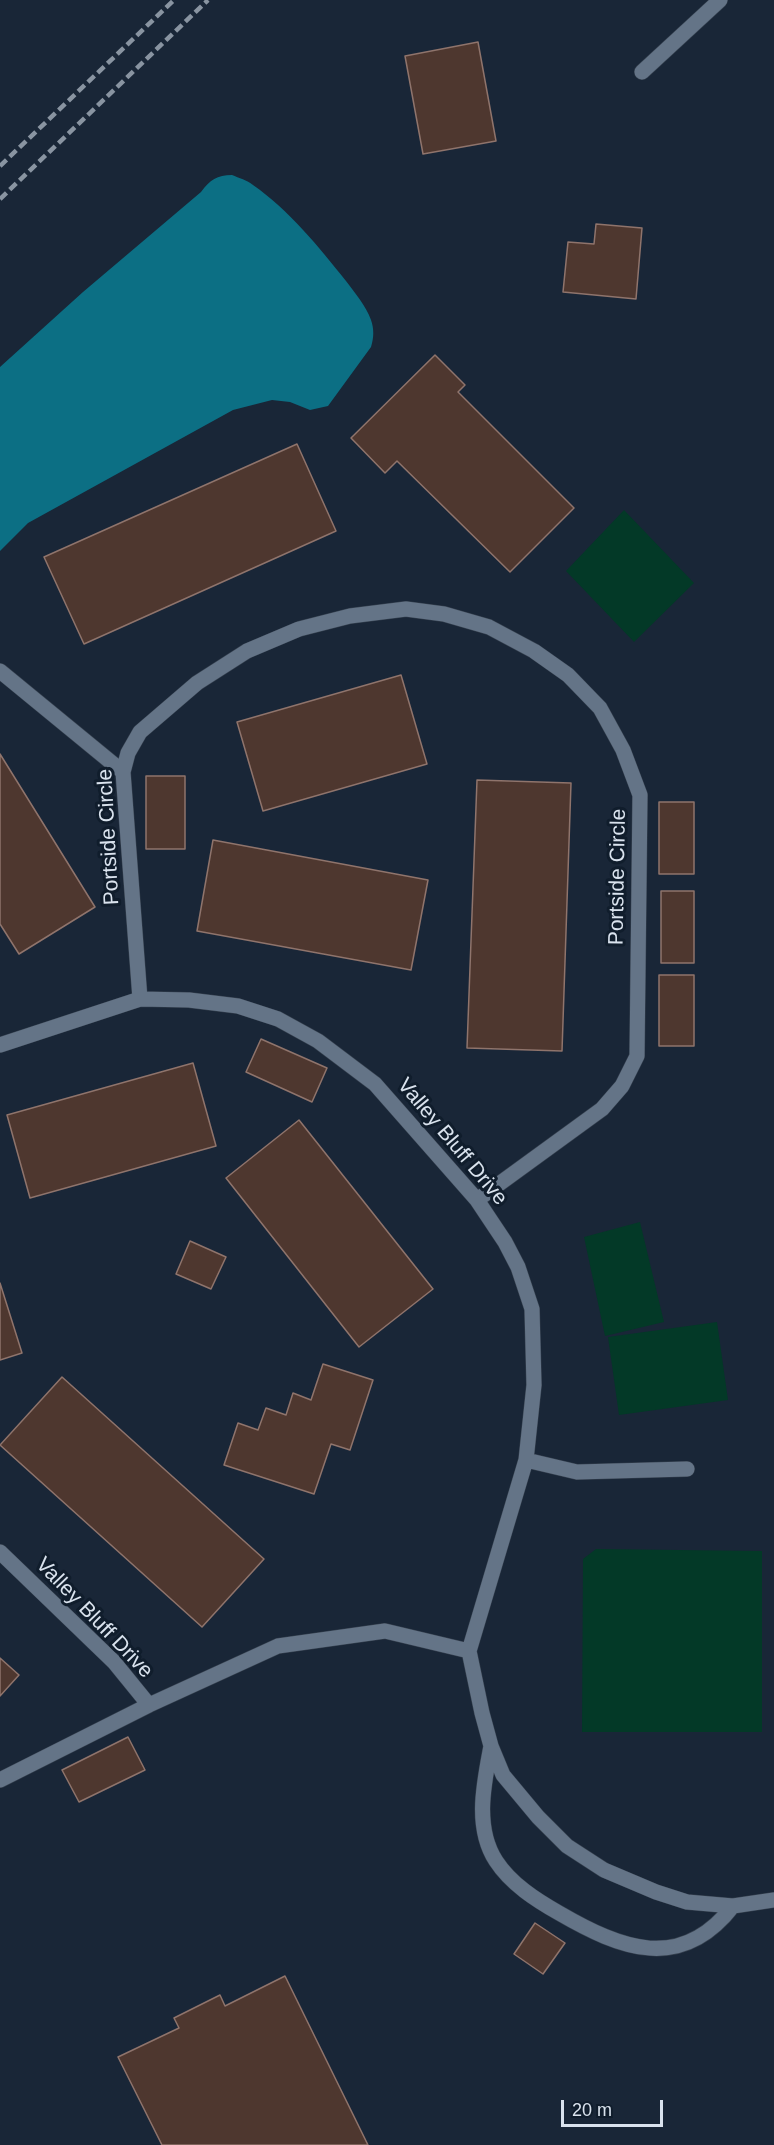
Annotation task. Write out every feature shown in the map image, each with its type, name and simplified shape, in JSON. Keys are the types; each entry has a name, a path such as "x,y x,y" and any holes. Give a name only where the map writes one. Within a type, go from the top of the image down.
{"street":[{"path":"642,72 720,0"},
{"name":"Portside Circle","path":"140,999 123,772 128,753 140,732 197,683 247,651 299,629 350,616 406,609 444,614 489,627 534,651 568,675 600,708 623,750 640,795 637,1056 622,1086 602,1109 477,1200"},
{"path":"0,670 123,772"},
{"name":"Valley Bluff Drive","path":"0,1045 140,999 189,999 238,1006 278,1019 318,1041 375,1084 477,1200 505,1242 518,1267 532,1309 534,1385 526,1460 469,1652 491,1746 503,1775 538,1817 567,1846 604,1870 656,1892 687,1902 733,1906 774,1900"},
{"path":"526,1460 577,1472 687,1469"},
{"name":"Valley Bluff Drive","path":"0,1552 114,1662 149,1705 278,1646 385,1631 469,1652"},
{"path":"0,1780 149,1705"},
{"name":"Valley Bluff Drive","path":"491,1746 482,1808 486,1834 495,1861 515,1883 549,1907 611,1940 650,1949 678,1945 705,1934 720,1922 733,1906"}],"green space":[{"path":"624,510 694,583 634,642 566,571"},
{"path":"640,1222 664,1322 605,1336 584,1237"},
{"path":"717,1322 728,1400 619,1415 608,1337"},
{"path":"596,1549 762,1551 762,1732 582,1732 583,1559"}],"water":[{"path":"232,175 251,183 279,206 336,268 369,315 373,330 371,347 328,406 310,410 290,402 272,400 233,410 28,523 0,551 0,367 211,181 218,177"}],"building":[{"path":"478,42 496,141 423,154 405,56"},
{"path":"596,224 642,228 636,299 563,292 568,242 594,244"},
{"path":"435,355 465,385 458,392 574,508 510,572 397,461 385,473 351,438"},
{"path":"297,444 336,531 84,644 44,557"},
{"path":"401,675 427,764 263,811 237,722"},
{"path":"0,754 95,907 19,954 0,924"},
{"path":"146,776 185,776 185,849 146,849"},
{"path":"477,780 571,783 562,1051 467,1048"},
{"path":"659,802 694,802 694,874 659,874"},
{"path":"213,840 428,880 411,970 197,931"},
{"path":"661,891 694,891 694,963 661,963"},
{"path":"659,975 694,975 694,1046 659,1046"},
{"path":"261,1039 327,1068 312,1102 246,1072"},
{"path":"193,1063 216,1146 30,1198 7,1115"},
{"path":"299,1120 433,1289 359,1347 226,1178"},
{"path":"190,1241 226,1257 211,1289 176,1274"},
{"path":"0,1283 22,1353 0,1360"},
{"path":"323,1364 373,1380 350,1450 331,1444 314,1494 224,1465 238,1423 258,1430 266,1408 286,1415 293,1393 311,1400"},
{"path":"62,1377 264,1559 202,1627 0,1445"},
{"path":"0,1658 19,1675 0,1696"},
{"path":"128,1737 145,1770 79,1802 62,1770"},
{"path":"535,1923 565,1943 543,1974 514,1954"},
{"path":"285,1976 368,2145 162,2145 118,2057 179,2028 174,2018 220,1995 225,2006"}],"railway":[{"path":"0,166 174,0"},
{"path":"0,199 208,0"}]}
